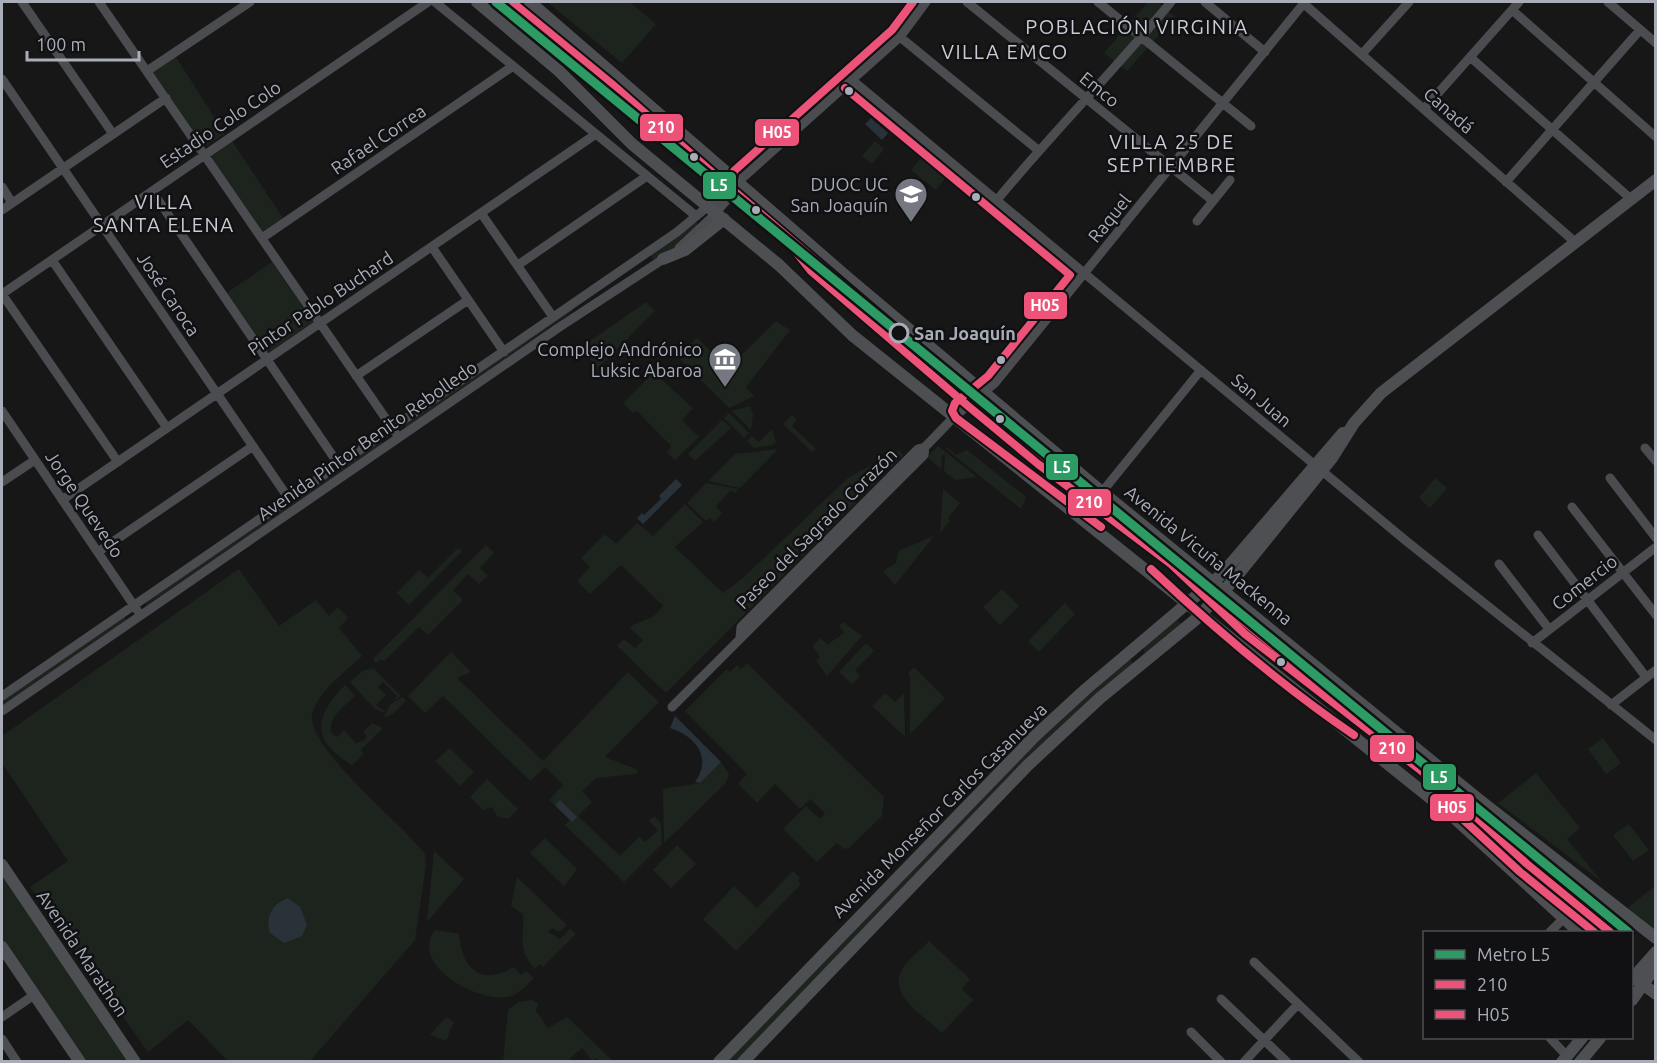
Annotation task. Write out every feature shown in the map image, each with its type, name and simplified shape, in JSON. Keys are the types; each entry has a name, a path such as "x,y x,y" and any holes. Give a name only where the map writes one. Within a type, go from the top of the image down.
{"main road":[{"path":"477,2 559,71 632,144 780,265 846,330 953,418 1190,600 1457,819 1577,931"},
{"name":"Avenida Vicuña Mackenna","path":"530,2 1102,492 1214,581 1478,799 1656,938"},
{"path":"1317,468 1389,385 1656,180"},
{"path":"663,259 685,250 716,212"},
{"name":"Avenida Monseñor Carlos Casanueva","path":"719,1062 1017,754 1078,696 1214,581 1317,468"},
{"name":"Avenida Monseñor Carlos Casanueva","path":"743,1062 1027,766 1100,698 1204,612 1224,590 1317,468"},
{"name":"Avenida Marathon","path":"2,865 135,1062"},
{"path":"2,947 80,1062"},
{"path":"1635,979 1656,952"},
{"path":"1635,979 1656,966"},
{"path":"1635,979 1656,994"},
{"path":"1566,1060 1581,1039"},
{"path":"1580,1062 1599,1039"}],"street":[{"path":"22,2 112,134"},
{"path":"147,71 250,2"},
{"name":"Estadio Colo Colo","path":"2,294 428,2"},
{"path":"435,2 696,216"},
{"name":"Avenida Pintor Benito Rebolledo","path":"2,696 640,258 696,216 716,212 740,181 900,37 926,2"},
{"name":"Emco","path":"967,2 1213,201"},
{"path":"1098,2 1251,126"},
{"path":"997,200 1038,150 1142,37 1171,2"},
{"path":"1205,2 1265,51"},
{"name":"Raquel","path":"953,418 986,392 1085,274 1303,2"},
{"name":"Canadá","path":"1303,2 1575,242"},
{"path":"1362,54 1408,2"},
{"path":"1424,109 1519,2"},
{"path":"1608,2 1656,43"},
{"path":"104,3 147,71 399,438"},
{"path":"1512,10 1656,137"},
{"path":"1506,182 1640,30"},
{"path":"900,37 1038,150"},
{"path":"1470,57 1631,199"},
{"name":"Rafael Correa","path":"262,238 513,66"},
{"name":"José Caroca","path":"2,79 289,499"},
{"name":"San Juan","path":"852,80 1317,468 1532,643 1656,740"},
{"path":"2,210 166,98"},
{"name":"Pintor Pablo Buchard","path":"62,500 596,134"},
{"path":"518,265 647,176"},
{"path":"1197,221 1230,180"},
{"path":"2,187 12,203"},
{"path":"152,191 339,465"},
{"path":"482,213 553,317"},
{"path":"432,247 504,352"},
{"path":"640,258 648,269"},
{"name":"Avenida Pintor Benito Rebolledo","path":"2,711 663,259"},
{"path":"52,260 167,428"},
{"path":"2,294 118,462"},
{"path":"356,376 468,300"},
{"path":"1102,492 1201,370"},
{"name":"Jorge Quevedo","path":"2,411 140,616"},
{"name":"Paseo del Sagrado Corazón","path":"672,707 740,638 741,627 918,449 926,447 953,418"},
{"path":"98,552 253,446"},
{"path":"1645,448 1656,461"},
{"path":"2,482 35,460"},
{"path":"1610,478 1656,538"},
{"path":"1572,507 1656,615"},
{"path":"1538,535 1646,677"},
{"name":"Comercio","path":"1532,643 1656,547"},
{"path":"1499,564 1550,629"},
{"path":"1611,705 1656,670"},
{"path":"1552,931 1563,919"},
{"path":"1254,962 1359,1062"},
{"path":"2,1017 34,995"},
{"path":"1221,999 1287,1062"},
{"path":"1244,1062 1298,1004"},
{"path":"1191,1032 1221,1062"},
{"path":"2,1039 17,1062"},
{"path":"1551,1039 1566,1060"}],"shaded area":[{"path":"547,2 630,2 656,24 622,63"},
{"path":"1148,2 1158,2 1175,17 1127,71 1104,53"},
{"path":"176,57 225,134 206,146 201,145 152,73"},
{"path":"871,118 888,133 882,140 865,124"},
{"path":"232,141 283,218 264,232 261,232 212,161 212,156"},
{"path":"875,141 884,149 872,164 862,156"},
{"path":"922,157 946,177 936,190 911,170"},
{"path":"696,222 700,226 655,262 650,255"},
{"path":"272,262 313,322 266,354 225,294"},
{"path":"646,302 655,311 598,368 580,348"},
{"path":"571,308 573,311 406,427 402,423"},
{"path":"776,321 790,330 746,387 754,396 729,408 678,357 697,338 728,368"},
{"path":"657,369 664,376 661,379 693,408 682,420 699,437 675,460 667,453 671,446 637,411 633,413 623,403"},
{"path":"750,406 753,415 751,430 732,411"},
{"path":"729,413 749,433 744,438 724,418"},
{"path":"792,415 797,420 792,426 816,449 812,452 783,424"},
{"path":"722,420 731,428 695,461 688,454"},
{"path":"772,429 776,442 772,445 754,448 747,441 752,436 759,442"},
{"path":"380,441 383,443 147,605 145,602"},
{"path":"938,446 977,477 955,480 944,471 945,455 942,455 941,469 927,457"},
{"path":"947,447 956,455 967,450 1026,497 1021,509 945,448"},
{"path":"778,449 740,488 708,481 735,454"},
{"path":"900,451 903,455 889,469 883,459"},
{"path":"880,461 886,472 666,693 617,646 624,639 635,648 643,640 629,627 654,616 663,606 621,565 590,594 577,581 590,567 581,558 605,534 616,544 637,523 653,536 685,504 703,522 675,547 723,593 743,578 849,477"},
{"path":"1435,478 1447,488 1430,508 1419,498"},
{"path":"676,479 682,485 643,524 637,518 642,513 644,515 661,499 659,496"},
{"path":"706,483 738,489 735,493 731,490 716,506 722,513 714,522 710,518 706,521 687,503"},
{"path":"943,489 960,503 940,533"},
{"path":"934,536 895,585 883,571 896,563 898,551"},
{"path":"486,545 494,553 480,568 488,576 479,584 468,574 453,590 463,600 428,635 419,627 384,661 381,659 376,663 373,659"},
{"path":"458,548 462,551 409,605 397,593 419,570 428,578"},
{"path":"239,569 279,626 316,600 362,656 332,683 319,699 312,716 315,730 340,767 425,854 426,865 415,940 310,1061 228,1061 188,1020 148,1052 30,887 68,861 2,763 2,736"},
{"path":"1002,589 1019,606 1000,625 983,607"},
{"path":"1065,603 1075,614 1039,652 1028,641"},
{"path":"338,607 348,618 339,628 329,616"},
{"path":"124,616 127,621 2,707 2,700"},
{"path":"1176,618 1183,626 1146,653 1144,652 1143,647"},
{"path":"843,622 862,636 827,676 816,660 820,657 812,646 821,638 827,645 844,633 839,626"},
{"path":"866,643 874,651 855,670 860,676 852,684 839,672"},
{"path":"451,652 471,672 457,678 543,761 628,672 659,702 605,757 638,770 636,774 596,778 582,791 592,802 578,816 620,856 639,837 645,842 658,830 649,821 654,816 661,823 662,844 624,882 565,825 570,820 549,800 563,785 545,767 530,781 443,696 425,713 408,696"},
{"path":"1130,659 1134,664 1024,762 736,1061 724,1062 880,899 1077,702"},
{"path":"747,663 884,797 882,816 849,848 844,849 837,843 817,862 783,829 806,806 820,819 825,813 810,799 800,809 775,784 757,803 738,784 747,774 685,711 727,669 730,672 737,665 741,669"},
{"path":"914,667 945,698 910,734 910,675 908,673"},
{"path":"373,668 401,696 393,701 397,696 383,682 378,687 386,695 376,705 385,711 384,713 374,708 350,682 362,671"},
{"path":"345,685 355,696 334,718 332,734 337,737 344,730 356,743 365,740 367,736 363,732 372,723 383,728 361,750 364,754 352,765 338,756 329,746 323,737 321,728 327,707"},
{"path":"885,693 895,702 904,693 905,737 872,706"},
{"path":"402,697 406,701 393,714 384,717 390,705"},
{"path":"675,716 721,762 700,783 695,782 700,773 702,756 694,742 670,728"},
{"path":"1603,738 1621,763 1606,774 1588,749"},
{"path":"450,748 474,772 460,786 435,761"},
{"path":"721,762 729,774 725,784 664,843 663,789 700,783"},
{"path":"1536,773 1580,828 1567,839 1602,882 1498,803"},
{"path":"487,779 518,809 508,819 497,816 492,807 483,810 470,797"},
{"path":"560,800 577,817 572,822 555,805"},
{"path":"1629,824 1649,850 1633,861 1613,835"},
{"path":"545,838 577,869 564,886 530,853"},
{"path":"677,845 696,864 671,888 653,870"},
{"path":"434,851 464,879 427,922"},
{"path":"793,871 800,878 798,881 801,884 736,951 703,919 734,886 757,908"},
{"path":"2,872 130,1061 85,1061 2,941"},
{"path":"517,877 567,925 559,932 552,928 548,932 560,939 570,929 576,934 543,967 540,964 535,969 523,948 523,914 511,906"},
{"path":"1655,886 1655,934 1626,909"},
{"path":"288,898 300,907 307,925 302,936 284,943 270,933 268,922 274,907"},
{"path":"435,930 459,934 464,956 475,971 491,975 514,967 521,975 526,971 534,978 519,992 508,997 479,994 464,987 438,968 431,956 429,943"},
{"path":"929,941 970,979 962,989 973,1000 942,1033 911,1006 900,990 901,972 906,963"},
{"path":"532,1000 538,1003 536,1011 548,1028 567,1017 613,1061 600,1061 596,1058 592,1061 582,1048 570,1058 572,1061 503,1061 508,1010 519,1002"},
{"path":"446,1017 454,1022 446,1041 430,1035"}],"metro line":[{"name":"L5","path":"496,2 1627,931"}],"transit line":[{"name":"210","path":"512,2 612,84 782,234 811,271 968,406 1038,464 1171,564 1245,634 1450,793 1527,864 1609,931"},
{"name":"H05","path":"913,2 892,30 734,171 731,183 733,190 1095,500 1433,776 1455,812 1520,872 1593,931"},
{"name":"H05","path":"845,88 1070,275 988,376 955,403 952,411 956,418 1101,527"},
{"name":"H05","path":"1151,569 1249,656 1354,735"}],"place":[{"name":"DUOC UC San Joaquín","path":"911,223"},
{"name":"San Joaquín","path":"899,333"},
{"name":"Complejo Andrónico Luksic Abaroa","path":"725,388"}],"district":[{"name":"POBLACIÓN VIRGINIA","path":"1137,26"},
{"name":"VILLA EMCO","path":"1005,51"},
{"name":"VILLA 25 DE SEPTIEMBRE","path":"1172,152"},
{"name":"VILLA SANTA ELENA","path":"164,212"}]}
